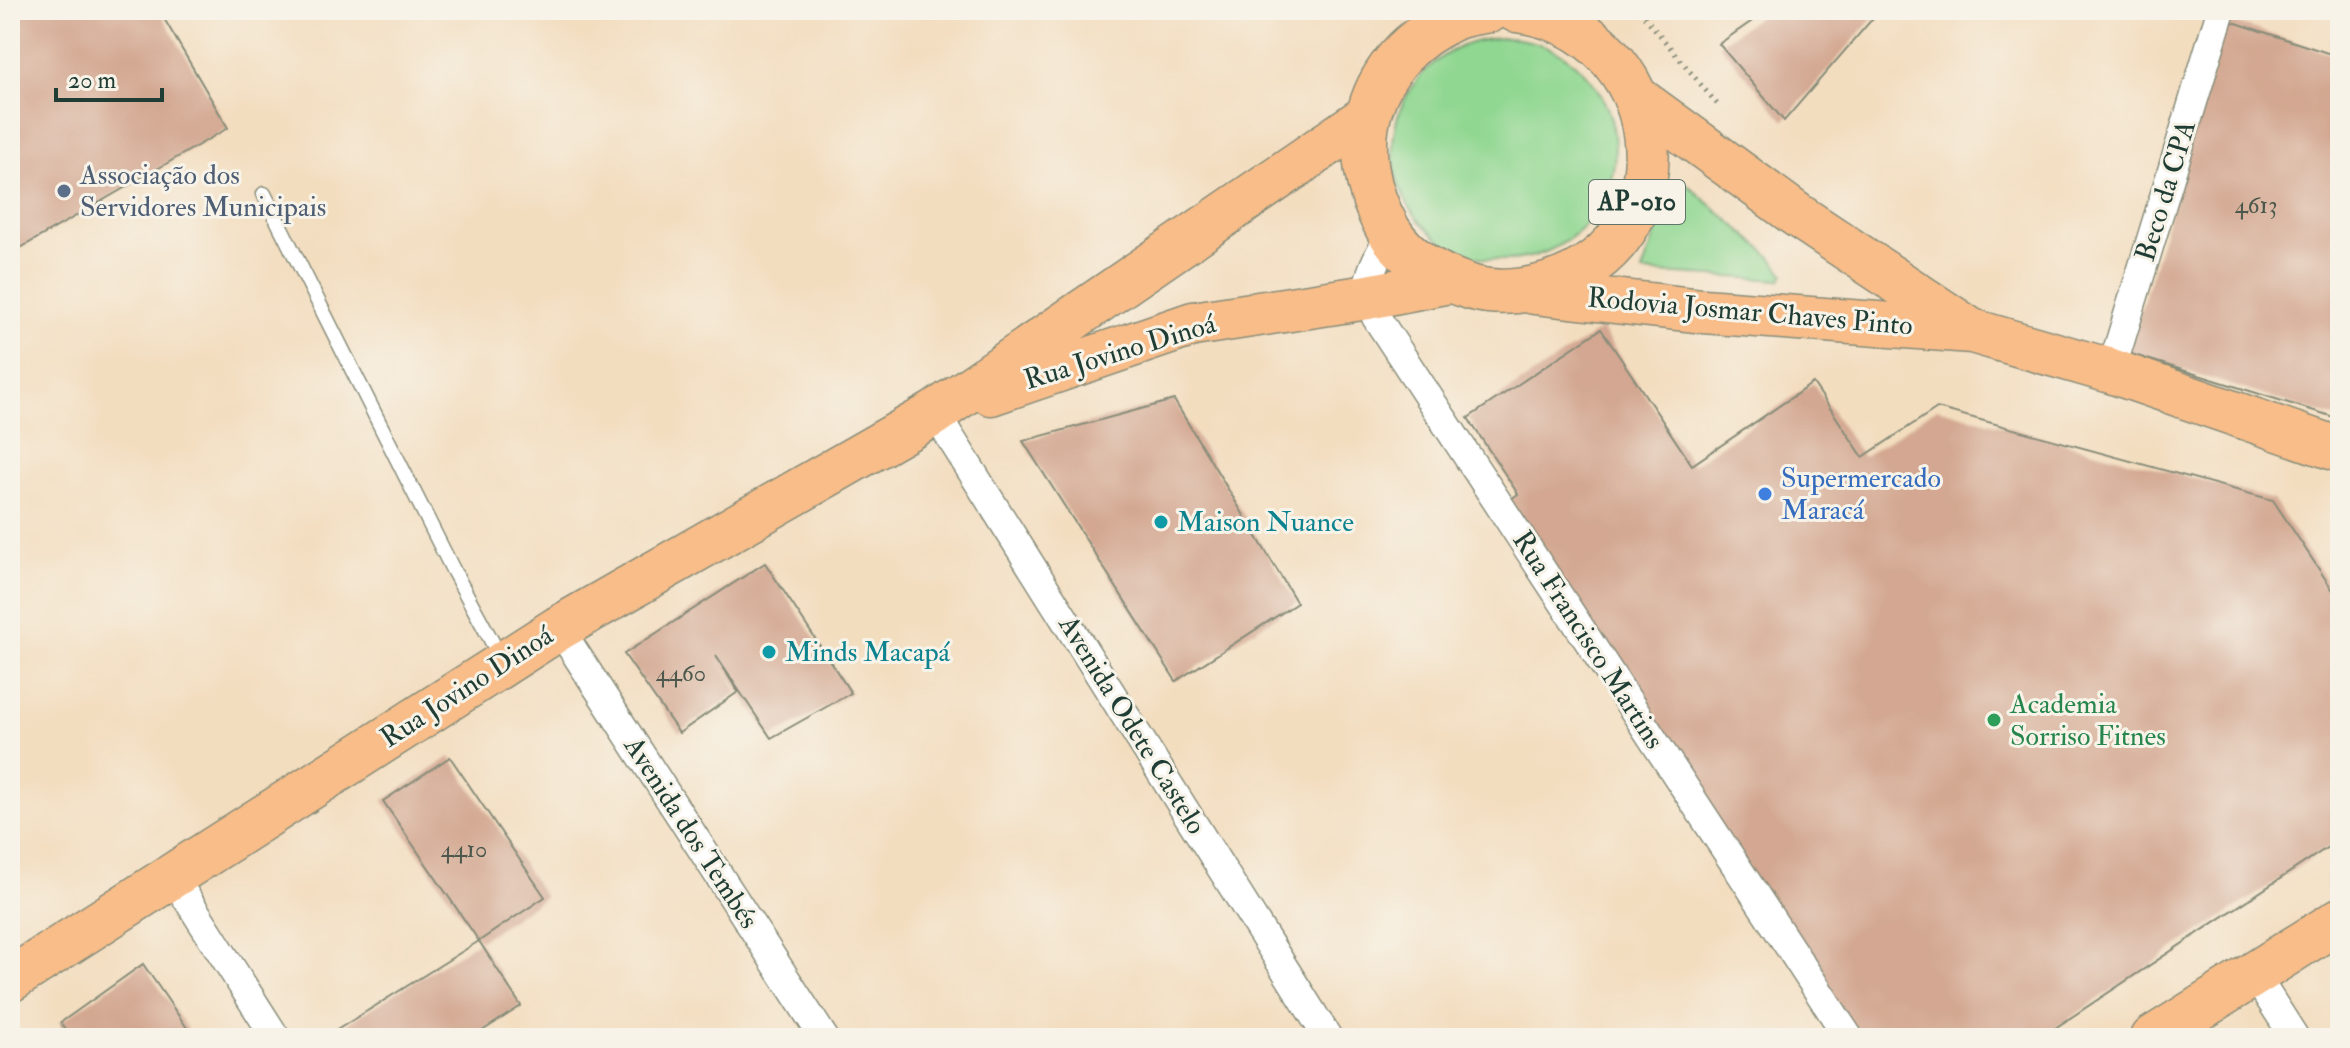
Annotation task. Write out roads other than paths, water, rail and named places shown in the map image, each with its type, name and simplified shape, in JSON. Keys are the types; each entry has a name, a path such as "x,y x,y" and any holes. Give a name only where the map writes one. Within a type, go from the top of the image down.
{"main road":[{"name":"AP-010","path":"1490,10 1457,17 1419,37 1387,72 1368,116 1364,157 1372,198 1391,234 1418,261 1450,281 1488,292 1527,291 1568,278 1603,255 1629,222 1645,183 1648,140 1638,99 1615,61 1582,31 1542,13 1516,10"},
{"name":"Rodovia Josmar Chaves Pinto","path":"1638,99 1797,215 1972,331"},
{"name":"Rua Jovino Dinoá","path":"10,980 559,628 935,413 1368,116"},
{"name":"Rua Jovino Dinoá","path":"935,413 1193,324 1450,281"},
{"name":"Rodovia Josmar Chaves Pinto","path":"1527,291 1703,311 1972,331 2111,371 2340,450"},
{"path":"2153,1038 2340,920"}],"street":[{"name":"Beco da CPA","path":"2111,371 2221,10"},
{"path":"1368,297 1380,253 1391,234"},
{"name":"Rua Francisco Martins","path":"1368,297 1376,317 1849,1038"},
{"name":"Avenida Odete Castelo","path":"935,413 1328,1038"},
{"name":"Avenida dos Tembés","path":"559,628 824,1038"},
{"path":"172,875 276,1038"},
{"path":"2254,974 2295,1038"}],"lane":[{"path":"264,194 453,570 504,664"}],"place":[{"name":"Associação dos Servidores Municipais","path":"64,191"},
{"name":"Supermercado Maracá","path":"1765,494"},
{"name":"Maison Nuance","path":"1161,522"},
{"name":"Minds Macapá","path":"769,652"},
{"name":"Academia Sorriso Fitnes","path":"1994,720"}]}
